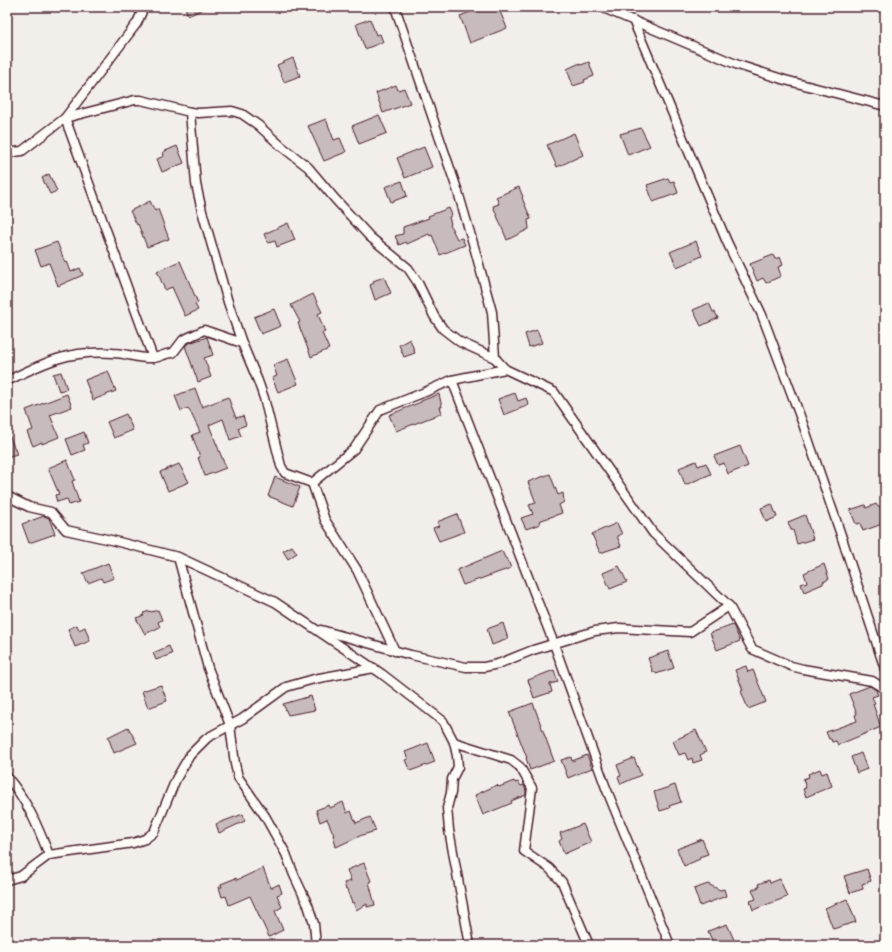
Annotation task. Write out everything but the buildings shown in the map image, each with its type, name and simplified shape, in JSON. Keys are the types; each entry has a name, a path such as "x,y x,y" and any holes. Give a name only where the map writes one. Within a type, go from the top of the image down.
{"street":[{"path":"7,153 22,151 65,118 137,23 144,7"},
{"path":"394,7 458,192 475,250 492,312 495,358"},
{"path":"601,7 738,65 785,80 885,106"},
{"path":"633,20 727,242 762,315 803,424 885,669"},
{"path":"65,118 135,100 141,100 198,113 232,111 242,114 258,125 281,146 308,167 370,237 408,268 418,283 434,316 443,329 460,342 495,358 505,369 554,392 653,533 730,606 752,649 791,666 872,681 885,689"},
{"path":"190,112 196,184 202,211 228,302 242,344 262,392 281,466 285,473 312,483"},
{"path":"65,118 153,358"},
{"path":"7,381 49,361 63,356 80,353 113,352 153,358 166,353 173,353 183,340 204,330 242,344"},
{"path":"312,483 354,450 380,410 452,380 505,369"},
{"path":"452,380 554,644 606,788 670,945"},
{"path":"312,483 325,520 357,570 395,652"},
{"path":"7,496 29,507 51,512 66,530 178,557 275,602 374,668 443,721 454,742 457,756 458,767 452,779 451,793 447,808 449,830 470,945"},
{"path":"178,557 208,668 230,725 238,776 265,816 286,854 314,924 316,945"},
{"path":"314,628 395,652 466,667 484,667 510,660 595,631 619,628 690,632 730,606"},
{"path":"7,880 21,876 49,855 133,843 145,839 154,832 176,779 190,755 207,738 242,719 286,687 314,679 374,668"},
{"path":"454,742 512,760 520,767 532,788 524,851 549,868 562,882 588,945"},
{"path":"7,777 16,788 36,820 49,855"}]}
